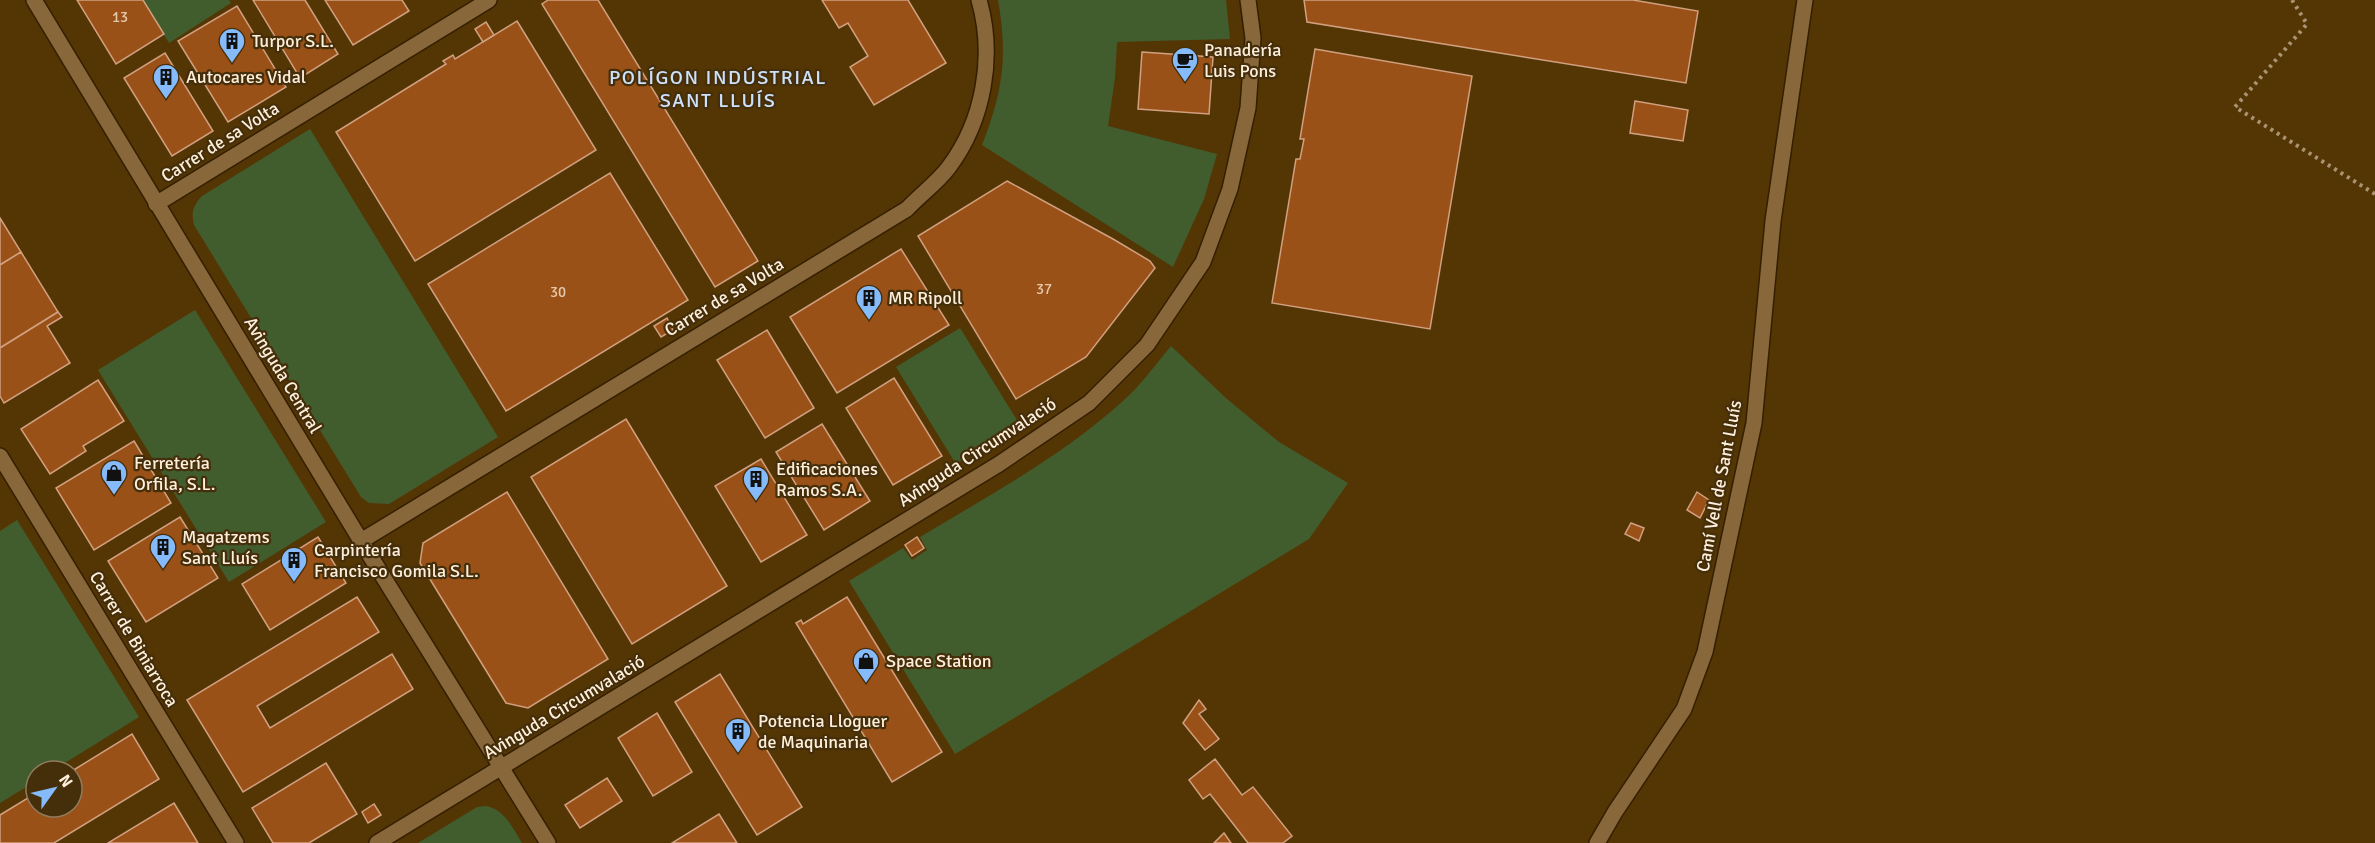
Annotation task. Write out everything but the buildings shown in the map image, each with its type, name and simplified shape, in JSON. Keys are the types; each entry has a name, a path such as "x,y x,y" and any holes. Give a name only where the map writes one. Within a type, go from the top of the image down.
{"street":[{"name":"Avinguda Central","path":"34,0 361,541 548,843"},
{"name":"Carrer de sa Volta","path":"156,204 489,0"},
{"name":"Carrer de sa Volta","path":"361,541 907,209 949,167 976,120 987,70 984,16 979,0"},
{"name":"Avinguda Circumvalació","path":"377,843 999,464 1089,403 1147,345 1203,262 1230,189 1248,108 1253,38 1248,0"},
{"name":"Camí Vell de Sant Lluís","path":"1597,843 1684,709 1705,652 1755,423 1773,221 1805,0"},
{"name":"Carrer de Biniarroca","path":"0,456 236,843"}],"path":[{"path":"2292,0 2307,24 2235,107 2375,194"}],"green space":[{"path":"143,0 229,0 231,3 169,43"},
{"path":"998,0 1226,0 1230,39 1117,42 1115,78 1108,126 1217,154 1204,199 1173,267 982,145 995,108 1002,74 1003,39"},
{"path":"310,129 498,437 389,504 369,503 361,497 194,225 194,209 202,196"},
{"path":"195,310 326,522 229,582 98,370"},
{"path":"960,328 1020,425 956,464 896,367"},
{"path":"1171,346 1227,399 1279,442 1348,483 1309,539 955,754 849,581 903,548 912,560 927,550 920,537 1025,474 1100,421 1130,395"},
{"path":"17,520 139,717 71,759 24,759 24,788 0,803 0,531"},
{"path":"486,806 503,815 522,843 418,843 477,807"}],"place":[{"name":"Turpor S.L.","path":"232,64"},
{"name":"Panadería Luis Pons","path":"1185,83"},
{"name":"Autocares Vidal","path":"166,100"},
{"name":"MR Ripoll","path":"869,321"},
{"name":"Ferretería Orfila, S.L.","path":"114,496"},
{"name":"Edificaciones Ramos S.A.","path":"756,502"},
{"name":"Magatzems Sant Lluís","path":"163,570"},
{"name":"Carpintería Francisco Gomila S.L.","path":"294,583"},
{"name":"Space Station","path":"866,684"},
{"name":"Potencia Lloguer de Maquinaria","path":"738,754"}],"district":[{"name":"POLÍGON INDÚSTRIAL SANT LLUÍS","path":"718,88"}]}
